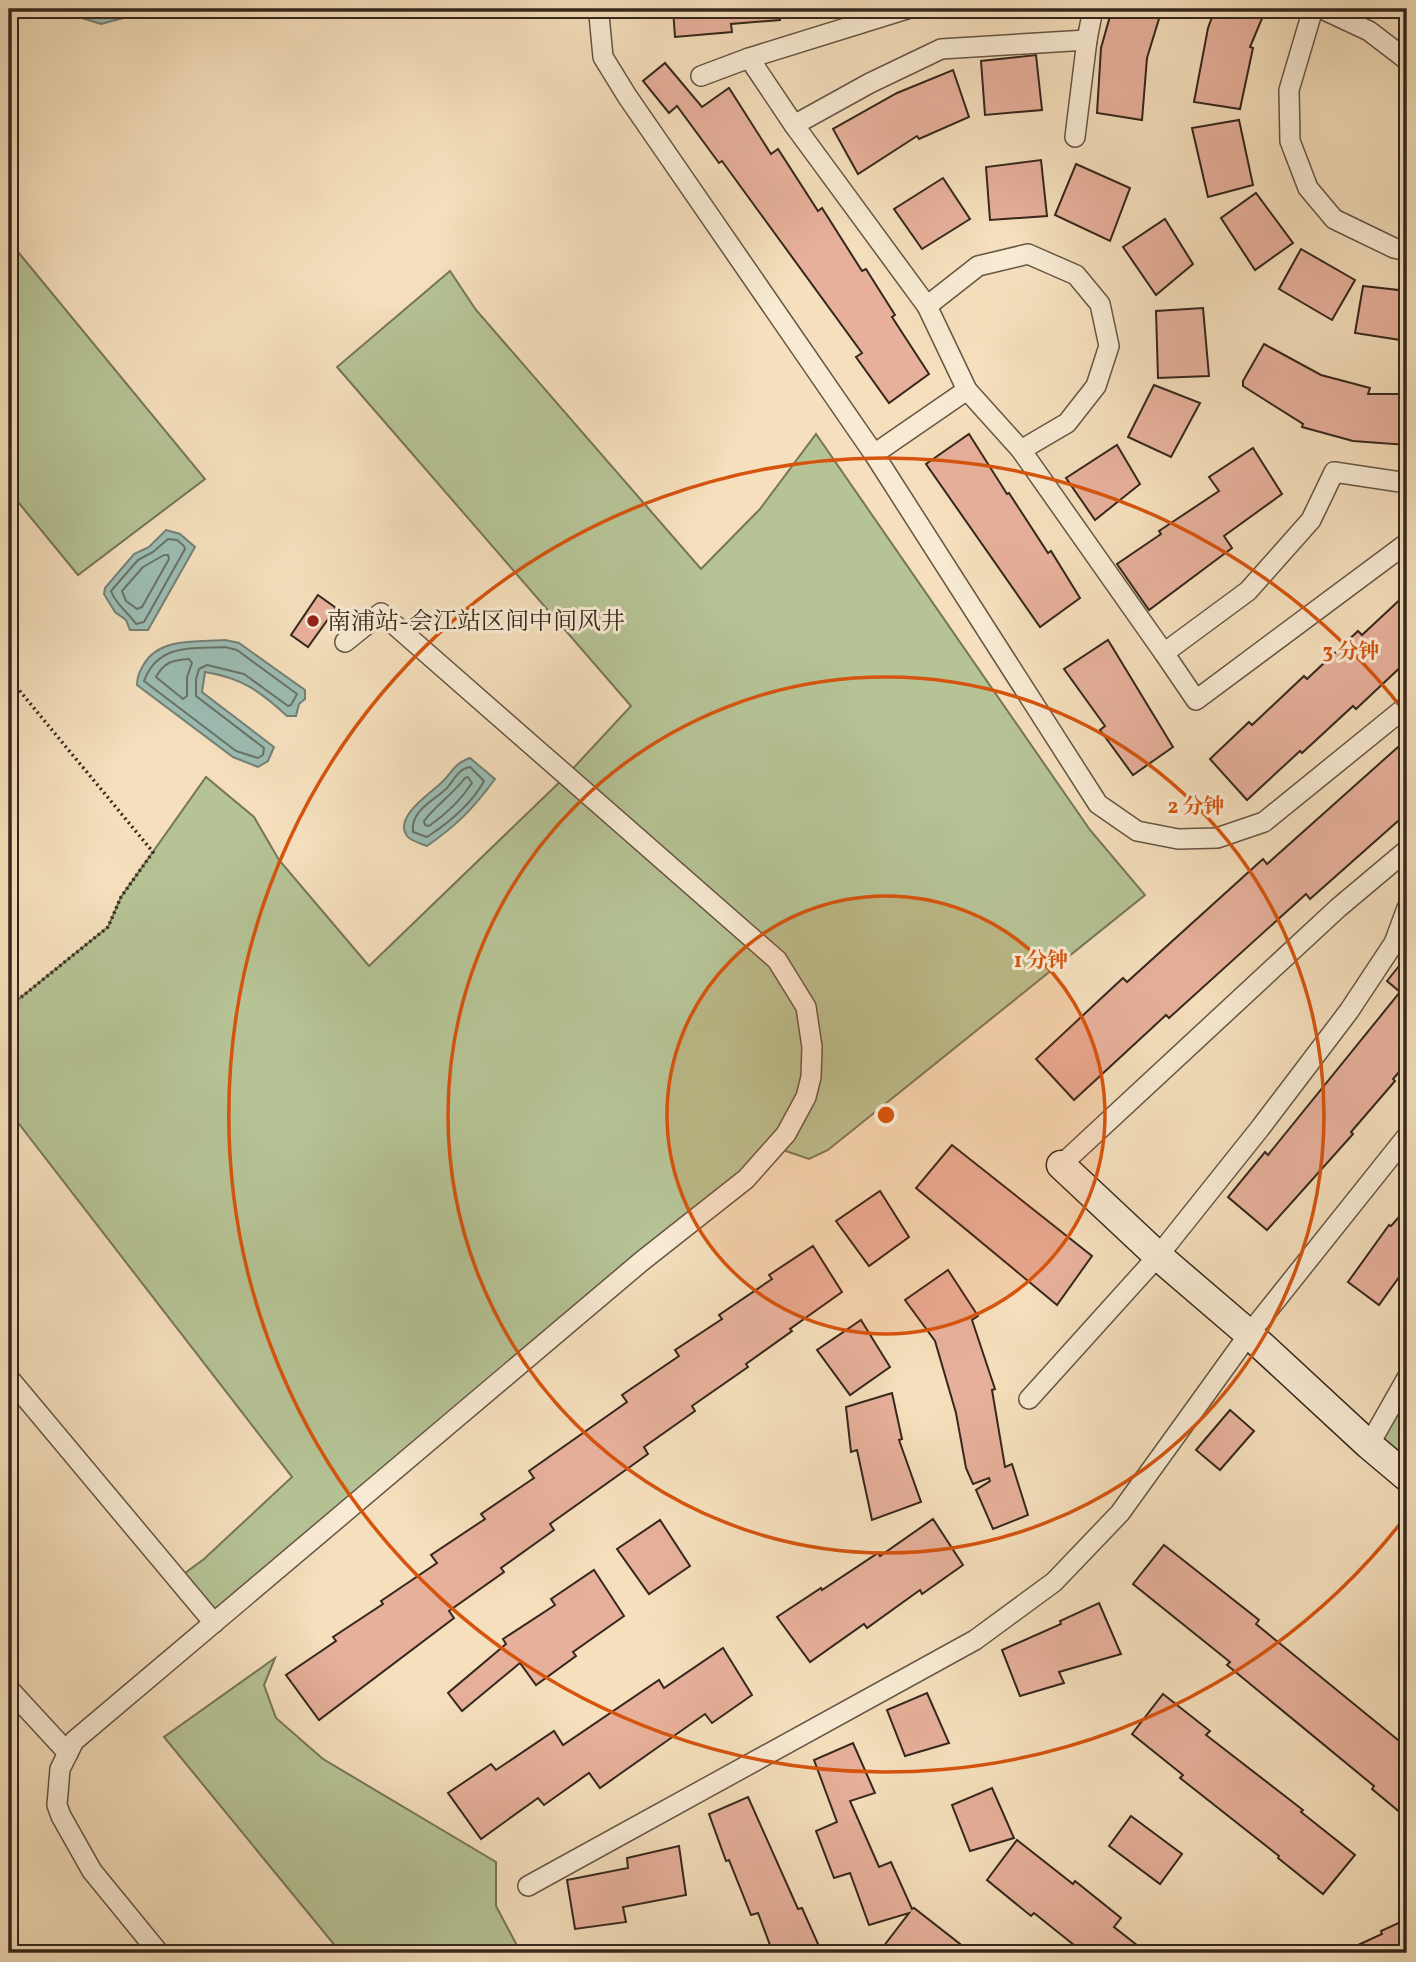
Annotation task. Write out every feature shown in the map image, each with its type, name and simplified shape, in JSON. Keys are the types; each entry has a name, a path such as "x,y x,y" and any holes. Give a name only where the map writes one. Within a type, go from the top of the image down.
{"street":[{"path":"601,9 599,15 603,57 627,96 874,454 1098,804 1137,831 1178,839 1217,838 1264,822 1407,706"},
{"path":"701,76 749,58 907,9"},
{"path":"1075,137 1093,9"},
{"path":"1313,9 1289,90 1290,141 1308,188 1334,219 1394,248 1407,251"},
{"path":"1322,9 1369,31 1407,60"},
{"path":"794,125 870,83 941,49 1087,40"},
{"path":"749,58 794,125 927,306 967,390 1021,450 1196,700 1407,543"},
{"path":"927,306 978,266 1028,254 1076,275 1100,304 1109,346 1096,386 1067,423 1021,450"},
{"path":"874,454 967,390"},
{"path":"1164,653 1248,591 1311,520 1335,472 1407,482"},
{"path":"159,1953 92,1871 64,1823 57,1805 60,1769 74,1741 631,1269 746,1179 786,1134 806,1097 811,1077 812,1047 806,1007 777,960 381,613 345,642"},
{"path":"1407,850 1338,908 1061,1165 1158,1256 1407,1477"},
{"path":"1029,1399 1158,1256 1349,1011 1394,943 1407,908"},
{"path":"528,1886 975,1640 1054,1582 1120,1513 1249,1334 1407,1136"},
{"path":"9,1378 214,1623"},
{"path":"1369,1446 1407,1378"},
{"path":"9,1689 68,1752"}],"path":[{"path":"9,678 153,852 121,897 108,927 9,1007"}],"green space":[{"path":"9,241 205,479 78,575 9,491"},
{"path":"450,271 476,310 701,569 760,509 816,434 1090,830 1145,895 828,1150 809,1159 774,1147 214,1623 177,1579 204,1559 292,1477 9,1111 9,1007 108,927 121,897 206,777 254,817 279,860 369,966 566,776 631,706 337,367"},
{"path":"1407,1378 1407,1477 1369,1445"},
{"path":"275,1658 264,1685 276,1718 323,1759 496,1862 496,1906 521,1953 341,1953 164,1737"}],"water":[{"path":"70,9 157,9 101,24 72,15"},
{"path":"166,530 180,534 195,547 148,630 130,630 126,620 115,612 104,594 105,588 134,554 149,547"},
{"path":"225,640 239,643 305,690 305,699 299,704 296,716 287,716 250,687 230,678 205,672 202,692 274,747 268,761 258,767 233,757 137,685 144,664 160,649 192,641"},
{"path":"470,758 495,779 487,790 464,816 427,846 409,838 404,829 405,821 415,806 456,766"}],"building":[{"path":"673,9 780,9 780,20 731,24 732,32 675,37"},
{"path":"1112,9 1162,9 1147,58 1142,120 1097,113 1101,48"},
{"path":"1215,9 1266,9 1250,47 1253,48 1240,109 1194,102 1208,28"},
{"path":"1036,55 1042,110 985,115 981,61"},
{"path":"665,63 702,107 729,88 771,154 778,149 818,211 822,208 862,271 866,269 895,315 892,317 929,374 889,403 856,357 862,353 722,161 719,163 677,106 669,113 643,81"},
{"path":"953,70 969,117 919,139 917,136 858,174 833,129 897,93"},
{"path":"1239,120 1253,185 1208,197 1192,128"},
{"path":"1041,160 1047,216 990,220 986,167"},
{"path":"1076,164 1130,188 1110,241 1055,215"},
{"path":"943,178 970,219 922,249 894,209"},
{"path":"1256,193 1293,243 1255,270 1221,218"},
{"path":"1165,219 1193,264 1156,295 1123,247"},
{"path":"1301,249 1355,280 1332,320 1279,289"},
{"path":"1363,286 1407,291 1407,341 1355,333"},
{"path":"1203,308 1209,376 1158,378 1156,311"},
{"path":"1264,344 1321,375 1370,388 1368,394 1407,394 1407,445 1353,441 1302,427 1303,424 1243,386 1243,381"},
{"path":"1154,385 1200,403 1171,457 1128,437"},
{"path":"969,434 1048,553 1051,551 1080,598 1040,627 926,464"},
{"path":"1117,445 1140,484 1095,520 1066,478"},
{"path":"1253,448 1282,494 1224,536 1232,548 1149,610 1117,564 1161,534 1159,531 1219,491 1209,477"},
{"path":"1407,593 1407,661 1356,709 1353,706 1247,800 1210,759 1249,722 1252,725 1304,676 1307,679 1358,631 1362,635"},
{"name":"南浦站-会江站区间中间风井","path":"318,595 336,608 308,647 291,635"},
{"path":"1108,640 1173,747 1133,775 1100,730 1105,726 1064,669"},
{"path":"1407,739 1407,813 1310,899 1306,894 1169,1018 1166,1015 1074,1100 1036,1059 1123,978 1127,982 1263,859 1267,864"},
{"path":"1407,956 1407,1063 1351,1132 1353,1134 1267,1230 1228,1197 1265,1152 1268,1155 1400,992 1387,981"},
{"path":"952,1145 1092,1256 1057,1305 916,1188"},
{"path":"880,1191 909,1237 869,1266 836,1221"},
{"path":"1407,1208 1407,1266 1379,1305 1348,1282 1389,1225 1391,1226"},
{"path":"813,1246 842,1292 746,1364 748,1367 692,1406 695,1411 644,1447 648,1454 550,1524 554,1530 501,1568 504,1572 449,1611 454,1618 319,1720 286,1675 336,1641 333,1637 383,1604 381,1601 437,1563 431,1555 485,1519 481,1514 534,1478 529,1471 627,1402 622,1395 679,1356 675,1350 722,1319 719,1315 772,1279 769,1275"},
{"path":"948,1270 978,1316 972,1320 995,1389 992,1390 1005,1467 1012,1464 1028,1515 993,1529 976,1490 990,1481 989,1478 973,1484 966,1468 956,1413 935,1341 905,1300"},
{"path":"861,1320 890,1367 850,1395 817,1350"},
{"path":"892,1393 902,1439 899,1440 921,1502 872,1520 857,1450 851,1452 846,1407"},
{"path":"1230,1410 1254,1431 1220,1470 1196,1450"},
{"path":"933,1519 963,1565 922,1594 920,1590 867,1628 864,1624 810,1662 777,1617 878,1553 880,1556"},
{"path":"660,1520 690,1566 649,1594 617,1549"},
{"path":"1164,1545 1259,1620 1256,1624 1403,1744 1400,1747 1407,1753 1407,1818 1372,1789 1374,1786 1227,1665 1230,1662 1133,1584"},
{"path":"594,1570 624,1616 573,1652 576,1656 536,1685 520,1663 462,1711 448,1693 506,1644 503,1639 555,1605 551,1599"},
{"path":"1099,1603 1121,1654 1059,1672 1064,1683 1020,1696 1002,1650 1061,1624 1060,1621"},
{"path":"723,1648 752,1695 712,1723 705,1714 600,1788 589,1773 544,1805 538,1798 481,1839 448,1793 491,1764 496,1770 554,1731 563,1745 659,1680 664,1688"},
{"path":"927,1693 949,1743 905,1756 887,1710"},
{"path":"1163,1694 1210,1731 1206,1735 1303,1810 1301,1812 1355,1855 1323,1894 1180,1778 1183,1775 1132,1734"},
{"path":"853,1743 875,1793 850,1801 879,1867 891,1862 912,1909 960,1944 952,1953 890,1953 883,1947 909,1913 869,1925 850,1873 834,1878 816,1831 837,1822 814,1760"},
{"path":"992,1788 1014,1838 970,1851 952,1805"},
{"path":"748,1797 798,1909 802,1908 822,1953 773,1953 758,1913 751,1915 729,1860 726,1861 709,1814"},
{"path":"1131,1816 1182,1854 1160,1884 1109,1846"},
{"path":"1017,1840 1121,1918 1114,1927 1147,1953 1084,1953 1034,1913 1031,1916 987,1880"},
{"path":"679,1846 686,1895 623,1907 626,1922 575,1929 567,1880 628,1868 627,1858"},
{"path":"1407,1919 1407,1953 1341,1953 1382,1934 1381,1931"}],"place":[{"name":"南浦站-会江站区间中间风井","path":"313,621"}]}
